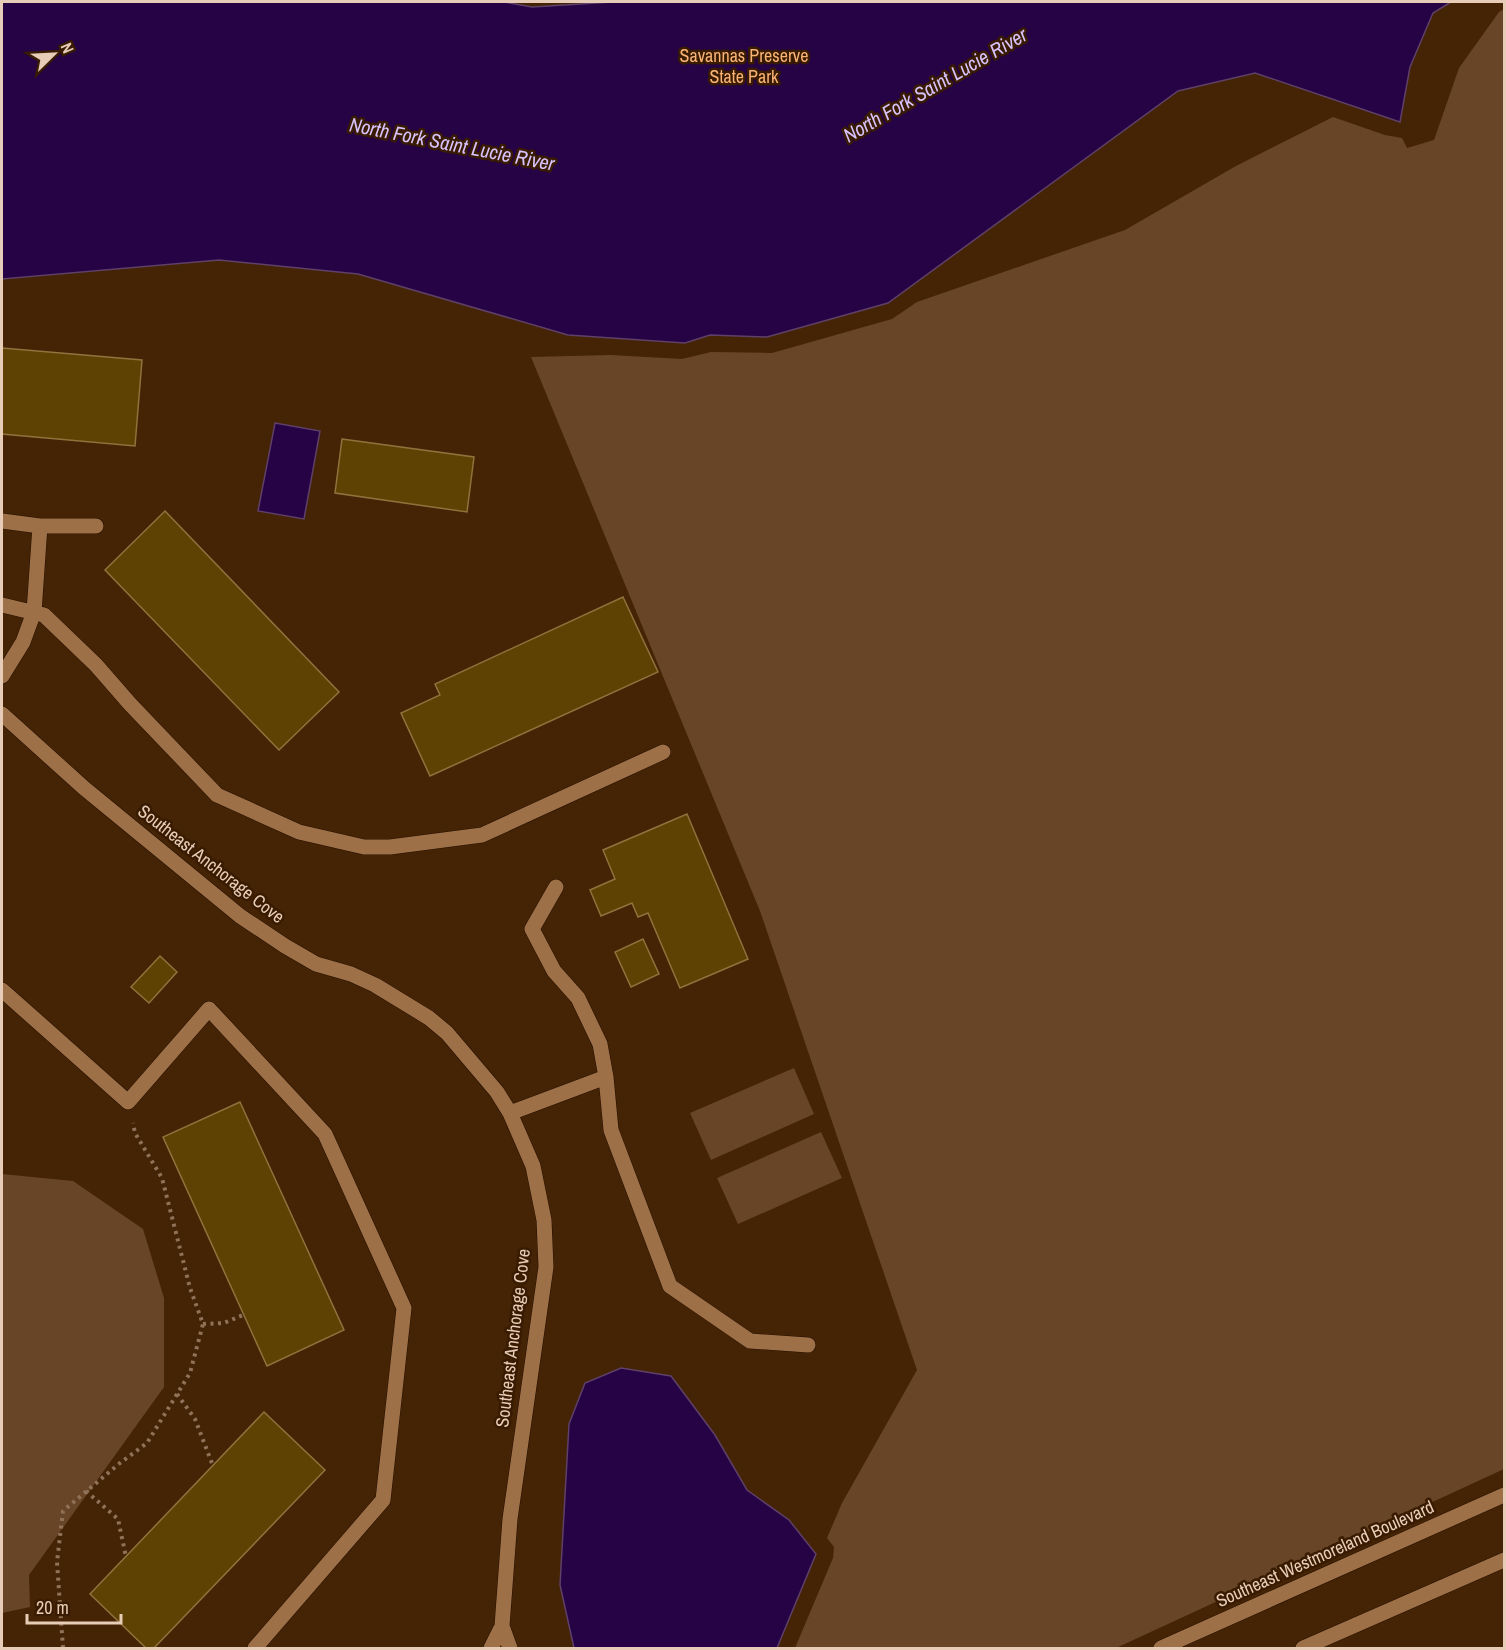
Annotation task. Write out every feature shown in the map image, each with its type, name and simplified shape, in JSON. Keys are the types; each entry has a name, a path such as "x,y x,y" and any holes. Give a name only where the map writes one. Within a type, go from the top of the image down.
{"street":[{"path":"2,521 40,526 96,526"},
{"path":"2,676 23,642 34,612 40,526"},
{"path":"2,605 44,615 96,665 217,795 299,832 364,847 390,847 482,835 663,752"},
{"name":"Southeast Anchorage Cove","path":"2,714 84,788 240,916 316,964 351,974 375,985 429,1018 447,1033 497,1092 510,1113 532,1166 544,1220 546,1267 510,1519 502,1626 510,1648"},
{"path":"556,887 532,929 554,971 578,998 600,1044 611,1130 670,1286 750,1341 808,1345"},
{"path":"2,990 128,1102 209,1009 325,1134 404,1308 383,1500 255,1648"},
{"path":"510,1113 606,1077"},
{"name":"Southeast Westmoreland Boulevard","path":"1161,1648 1504,1495"},
{"path":"1303,1648 1504,1560"},
{"path":"491,1648 502,1626"}],"path":[{"path":"63,1648 57,1562 63,1511 147,1443 190,1373 203,1324 190,1288 162,1178 135,1132 128,1102"},
{"path":"203,1324 224,1323 243,1315"},
{"path":"177,1394 195,1419 213,1466"},
{"path":"86,1491 118,1519 126,1557"}],"shaded area":[{"path":"1504,9 1504,1469 1116,1648 795,1648 833,1558 834,1547 827,1538 842,1503 917,1370 760,911 531,357 611,355 682,359 711,352 772,353 892,319 917,302 1125,230 1236,166 1333,117 1385,135 1402,138 1407,148 1434,140 1459,68 1499,12"},
{"path":"794,1068 814,1114 711,1160 690,1113"},
{"path":"821,1132 842,1178 738,1224 717,1178"},
{"path":"2,1174 73,1181 143,1229 164,1298 164,1387 29,1575 30,1607 2,1613"}],"water":[{"name":"North Fork Saint Lucie River","path":"2,2 504,2 532,7 613,2 1451,2 1433,13 1410,67 1400,122 1255,73 1178,91 888,303 767,337 710,335 685,343 568,335 358,274 219,260 2,279"},
{"path":"275,423 320,431 304,519 258,511"},
{"path":"621,1368 671,1376 715,1435 747,1490 789,1520 816,1554 777,1648 574,1648 560,1585 569,1424 585,1383"}],"building":[{"path":"2,348 142,360 135,446 2,434"},
{"path":"342,439 474,457 467,512 335,493"},
{"path":"165,511 339,692 279,750 105,570"},
{"path":"623,597 658,672 430,776 401,713 440,695 435,684"},
{"path":"687,814 748,959 680,988 648,913 638,917 632,903 601,916 590,890 615,879 603,850"},
{"path":"643,939 659,974 631,987 615,952"},
{"path":"160,956 177,972 149,1003 131,987"},
{"path":"240,1102 344,1330 267,1366 163,1137"},
{"path":"264,1412 325,1470 154,1648 146,1648 90,1594"}],"park label":[{"name":"Savannas Preserve State Park","path":"744,66"}]}
